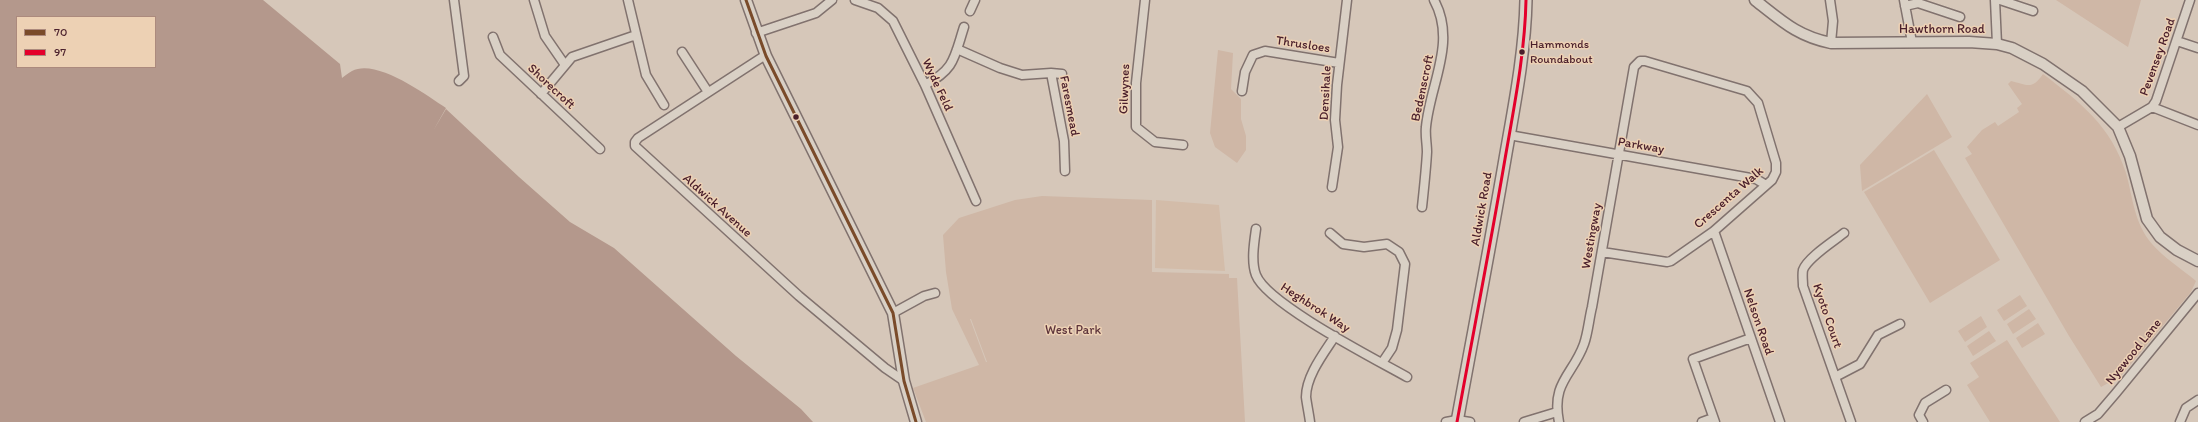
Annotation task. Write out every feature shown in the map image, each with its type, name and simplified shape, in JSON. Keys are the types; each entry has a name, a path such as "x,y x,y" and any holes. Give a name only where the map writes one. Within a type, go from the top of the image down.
{"main road":[{"name":"Aldwick Road","path":"1457,421 1483,290 1509,135 1525,28 1526,0"}],"street":[{"path":"454,0 464,76 459,81"},
{"path":"534,0 545,36 565,65"},
{"path":"628,0 646,75 664,105"},
{"path":"746,0 756,33 892,313 904,382 916,422"},
{"path":"756,33 816,13 832,0"},
{"name":"Wyde Feld","path":"855,0 878,8 893,21 925,85 976,201"},
{"path":"970,11 975,0"},
{"name":"Gilwynes","path":"1145,0 1136,83 1136,127 1155,142 1183,146"},
{"name":"Densihale","path":"1332,187 1338,147 1335,120 1339,63 1347,0"},
{"name":"Bedenscroft","path":"1422,207 1427,152 1426,128 1432,89 1444,47 1444,29 1440,11 1434,0"},
{"name":"Hawthorn Road","path":"1755,0 1801,35 1831,43 1969,42 1997,44 2022,53 2058,74 2082,91 2118,127 2130,156 2147,219 2160,237 2177,250 2198,261"},
{"path":"1830,0 1833,21 1831,43"},
{"path":"1995,0 1997,44"},
{"path":"2000,0 2028,13"},
{"name":"Pevensey Road","path":"2118,127 2152,107 2159,96 2190,0"},
{"path":"1912,42 1905,3 1918,3 1960,17"},
{"path":"925,85 941,75 951,66 964,27"},
{"path":"541,94 572,57 636,35"},
{"name":"Shorecroft","path":"493,37 500,55 600,149"},
{"path":"2177,41 2198,48"},
{"name":"Faresmead","path":"956,49 1022,74 1051,73 1064,140 1065,171"},
{"name":"Thrusloes","path":"1242,91 1245,72 1253,55 1265,51 1339,63"},
{"path":"682,52 708,92"},
{"name":"Aldwick Avenue","path":"761,58 638,138 635,142 635,146 638,151 799,296 885,368 904,382"},
{"name":"Westingway","path":"1557,412 1562,381 1584,344 1602,252 1634,67 1640,61"},
{"name":"Crescenta Walk","path":"1602,252 1667,262 1674,259 1714,231 1766,186 1776,172 1776,164 1758,103 1747,91 1640,61"},
{"path":"1051,73 1062,74"},
{"path":"2152,107 2198,125"},
{"name":"Parkway","path":"1509,135 1745,176 1756,179 1766,186"},
{"name":"Heghbrok Way","path":"1256,230 1253,251 1256,275 1269,292 1299,314 1407,378"},
{"name":"Nelson Road","path":"1714,231 1780,422"},
{"path":"1330,233 1343,244 1364,247 1386,244 1399,252 1405,264 1397,330 1392,348 1382,362"},
{"name":"Kyoto Court","path":"1844,234 1810,260 1804,269 1802,278 1803,286 1851,422"},
{"path":"892,313 924,296 935,293"},
{"name":"Nyewood Lane","path":"2085,422 2098,414 2198,293"},
{"path":"1835,377 1860,364 1878,335 1900,324"},
{"path":"1310,422 1306,397 1308,386 1312,375 1335,336"},
{"path":"1702,422 1714,420 1693,359 1751,338"},
{"path":"1922,422 1919,415 1926,403 1946,390"},
{"path":"2180,422 2186,408 2198,400"},
{"path":"1524,422 1557,412 1559,422"},
{"path":"1446,422 1470,422"}],"shaded area":[{"path":"0,0 263,0 340,64 342,78 352,71 362,68 374,69 400,79 446,108 433,131 446,109 570,222 614,248 736,356 801,409 813,422 0,422"},
{"path":"1156,200 1219,205 1225,271 1155,268"}],"green space":[{"path":"2056,0 2141,0 2128,47"},
{"path":"1218,50 1233,53 1231,89 1241,99 1241,119 1246,136 1246,150 1237,163 1215,147 1210,133"},
{"path":"2043,74 2082,106 2103,129 2120,156 2141,228 2152,244 2162,254 2196,281 2191,292 2121,376 2101,387 2069,336 1965,158 1972,154 1967,147 1982,130 1995,122 1998,126 2019,112 2017,108 2022,104 2008,84 2011,81 2026,85 2033,84"},
{"path":"1927,94 1952,137 1862,191 1860,165"},
{"path":"1934,150 2000,260 1930,303 1864,192"},
{"name":"West Park","path":"1042,196 1152,200 1152,272 1229,274 1229,278 1237,278 1245,422 926,422 913,388 979,365 952,309 946,272 943,235 959,218 1015,200","holes":["970,319 971,319 987,362"]},
{"path":"2020,295 2027,306 2004,321 1997,310"},
{"path":"2029,309 2036,319 2013,334 2007,324"},
{"path":"1981,316 1987,327 1965,342 1958,331"},
{"path":"2038,323 2045,334 2022,348 2016,338"},
{"path":"1989,331 1996,341 1973,356 1967,346"},
{"path":"2007,340 2060,422 1990,422 1967,385 1979,377 1970,363"}],"transit line":[{"name":"70","path":"746,0 766,56 893,313 904,381 916,422"},
{"name":"97","path":"1457,422 1515,100 1524,40 1526,0"}],"place":[{"name":"Hammonds Roundabout","path":"1522,52"}]}
